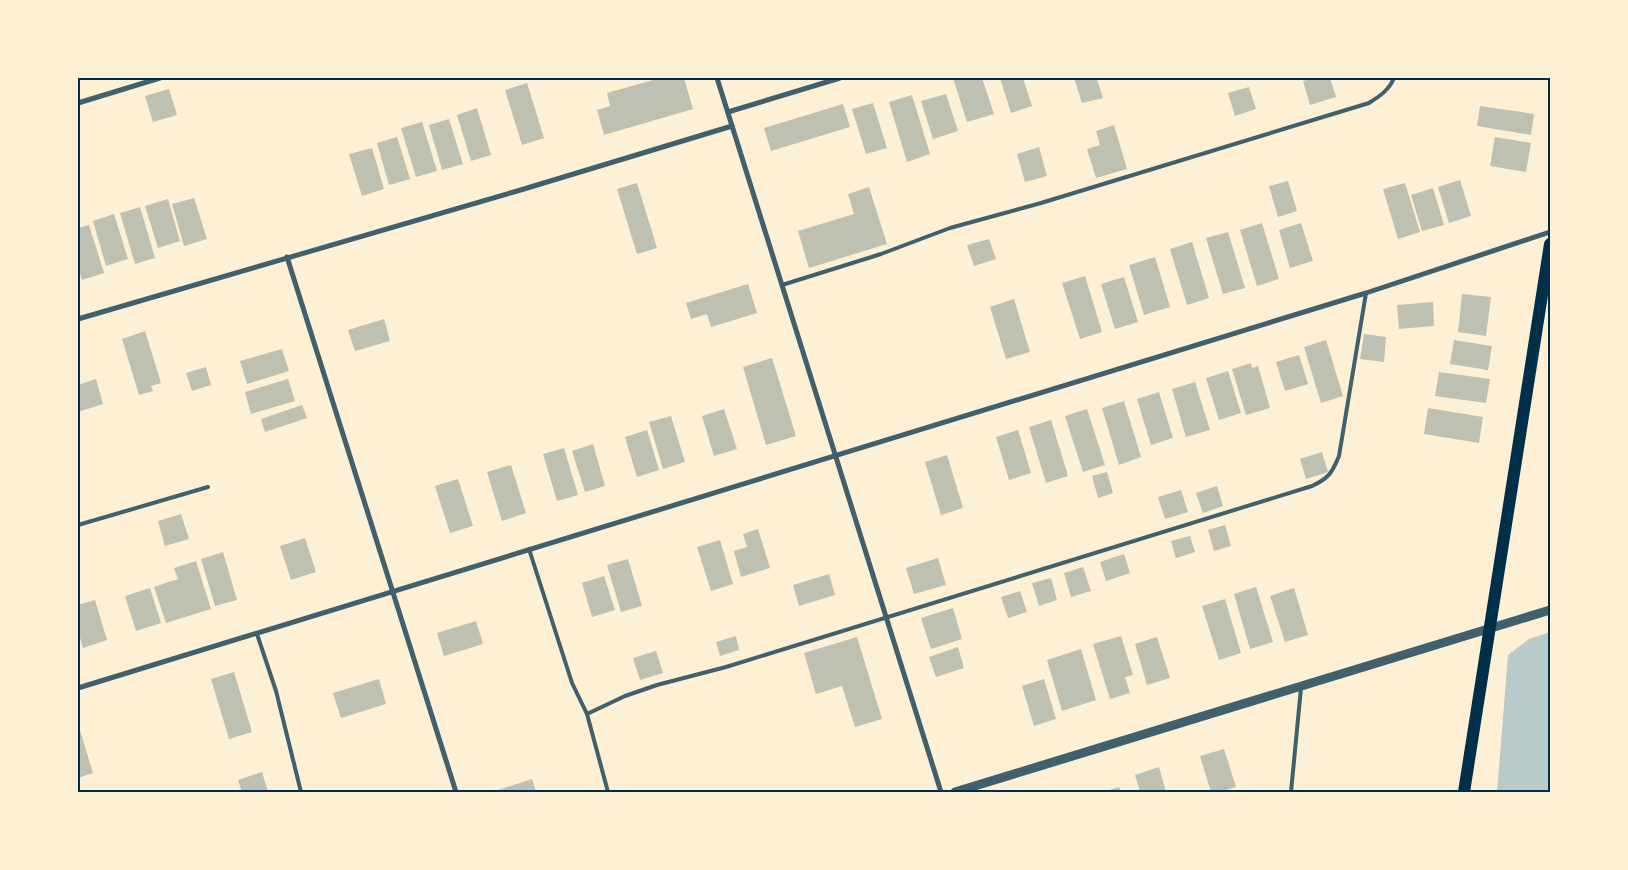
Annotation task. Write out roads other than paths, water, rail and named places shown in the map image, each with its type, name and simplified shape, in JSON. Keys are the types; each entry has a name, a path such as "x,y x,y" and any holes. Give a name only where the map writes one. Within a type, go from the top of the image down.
{"main road":[{"path":"1464,792 1550,244"}],"street":[{"path":"78,103 160,78"},
{"path":"717,78 941,792"},
{"path":"728,112 840,78"},
{"path":"78,319 524,189 732,126"},
{"path":"78,688 1366,293 1550,232"},
{"path":"287,257 456,792"},
{"path":"955,792 1550,610"}],"lane":[{"path":"782,285 881,254 950,228 1041,203 1369,103 1382,94 1394,78"},
{"path":"587,714 626,696 657,685 726,667 1312,486 1324,480 1333,471 1339,456 1366,293"},
{"path":"78,525 208,486"},
{"path":"529,549 572,683 587,714 608,792"},
{"path":"258,634 276,691 301,792"},
{"path":"1292,792 1301,686"}]}
